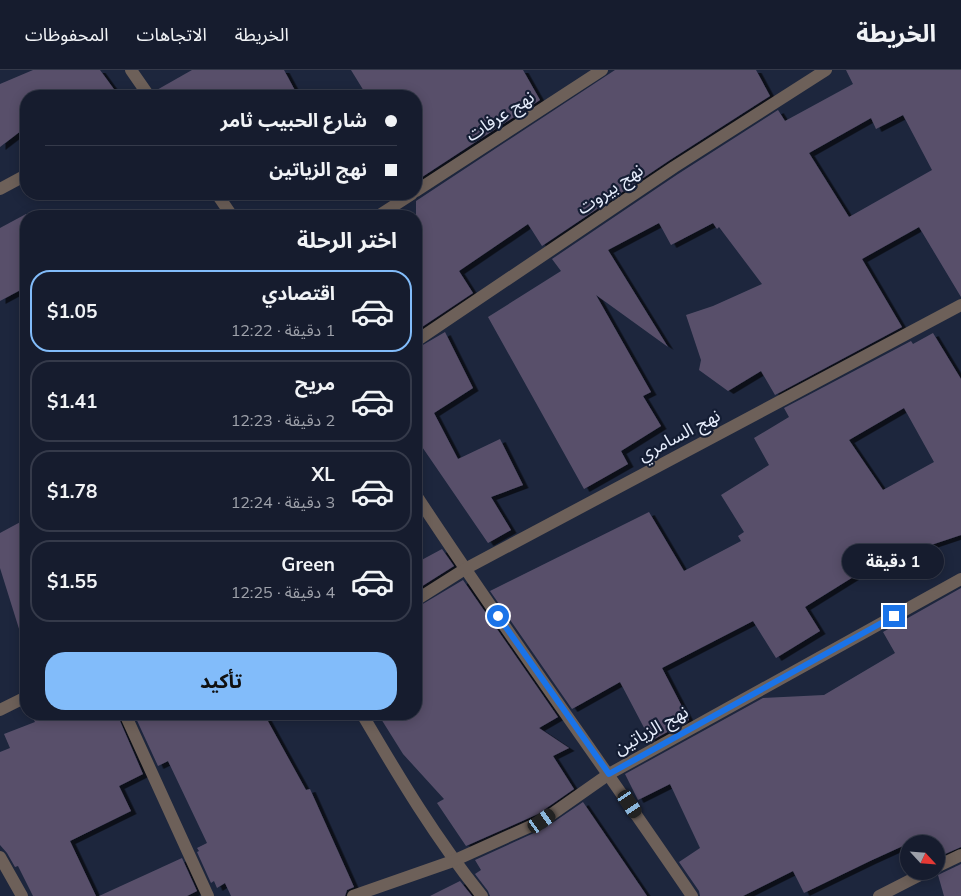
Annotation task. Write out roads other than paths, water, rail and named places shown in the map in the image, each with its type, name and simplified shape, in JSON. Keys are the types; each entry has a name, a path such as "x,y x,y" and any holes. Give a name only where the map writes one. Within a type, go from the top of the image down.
{"street":[{"path":"130,70 145,90"},
{"name":"نهج عرفات","path":"422,187 602,70"},
{"name":"نهج بيروت","path":"422,337 674,167 826,70"},
{"path":"0,189 20,178"},
{"path":"387,210 403,200"},
{"name":"نهج السامري","path":"422,596 465,569 961,305"},
{"path":"422,504 692,896"},
{"name":"نهج الزياتين","path":"353,896 453,861 542,821 609,774 961,579"},
{"path":"0,710 20,700"},
{"path":"129,720 208,896"},
{"path":"366,720 453,861 482,896"},
{"path":"945,863 961,855"},
{"path":"0,857 22,896"},
{"path":"879,896 910,880"}]}
